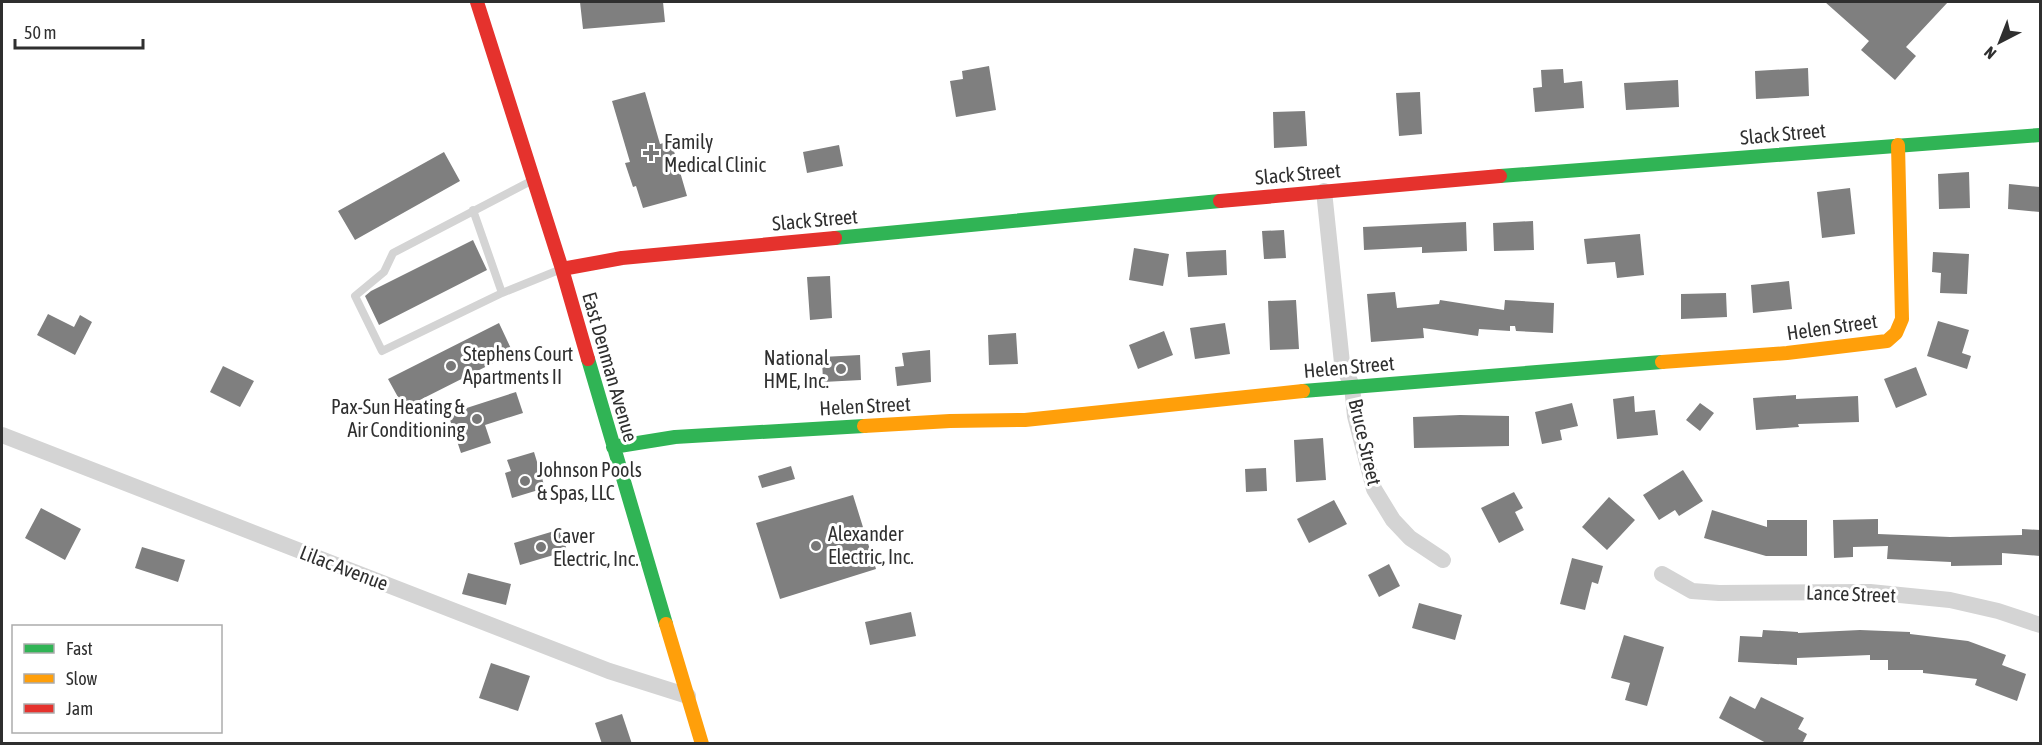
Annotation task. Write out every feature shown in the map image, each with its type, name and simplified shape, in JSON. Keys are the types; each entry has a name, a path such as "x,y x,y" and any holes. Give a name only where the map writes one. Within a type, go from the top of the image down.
{"street":[{"name":"East Denman Avenue","path":"477,2 562,269 702,744"},
{"name":"Slack Street","path":"562,269 622,258 1324,191 2040,135"},
{"name":"Helen Street","path":"613,447 675,437 950,421 1025,420 1352,386 1787,353 1887,341 1896,333 1902,319 1898,145"},
{"name":"Bruce Street","path":"1324,191 1342,363 1352,386 1355,416 1374,489 1393,520 1410,538 1443,560"},
{"name":"Lilac Avenue","path":"2,435 609,671 688,696"},
{"name":"Lance Street","path":"1662,574 1692,591 1719,593 1870,592 1950,600 1998,611 2040,625"}],"lane":[{"path":"533,180 393,254 384,272 355,296 382,351 502,293 562,269"},
{"path":"473,210 502,293"}],"building":[{"path":"580,2 663,2 665,22 583,29"},
{"path":"1825,2 1948,2 1906,47 1916,56 1895,80 1861,50 1869,41"},
{"path":"989,66 996,110 956,117 950,81 963,79 962,71"},
{"path":"1808,68 1809,96 1756,99 1755,71"},
{"path":"1563,69 1564,83 1582,81 1584,108 1535,112 1533,88 1542,87 1541,70"},
{"path":"1678,80 1679,107 1626,110 1624,83"},
{"name":"Family Medical Clinic","path":"645,92 660,144 671,141 687,196 643,208 625,163 630,162 612,101"},
{"path":"1420,92 1422,134 1399,136 1396,93"},
{"path":"1305,111 1307,146 1274,148 1273,112"},
{"path":"839,145 843,166 807,173 803,152"},
{"path":"444,152 460,181 355,240 338,211"},
{"path":"1969,172 1970,208 1939,209 1938,174"},
{"path":"2009,184 2040,187 2040,212 2008,209"},
{"path":"1850,188 1855,234 1822,238 1817,192"},
{"path":"1533,221 1534,250 1494,251 1493,223"},
{"path":"1466,222 1467,251 1422,253 1422,247 1364,250 1363,227"},
{"path":"1284,230 1286,258 1264,259 1262,231"},
{"path":"1640,234 1644,275 1617,278 1615,262 1587,264 1584,239"},
{"name":"Stephens Court Apartments II","path":"473,240 487,270 379,325 365,296"},
{"path":"1134,248 1169,254 1163,286 1129,280"},
{"path":"1226,250 1227,275 1188,277 1186,252"},
{"path":"1933,252 1969,254 1967,294 1940,293 1941,273 1932,272"},
{"path":"830,276 832,318 810,320 807,277"},
{"path":"1789,281 1792,309 1753,313 1751,285"},
{"path":"1395,292 1397,308 1439,304 1440,300 1504,310 1505,300 1554,303 1553,333 1516,331 1515,326 1510,326 1510,331 1479,329 1478,336 1423,328 1424,338 1371,342 1367,294"},
{"path":"1726,293 1727,317 1681,319 1681,294"},
{"path":"1296,300 1299,349 1270,350 1268,301"},
{"path":"48,314 74,327 80,315 92,322 75,355 37,335"},
{"path":"1938,321 1969,330 1962,353 1971,356 1967,369 1927,356"},
{"name":"Stephens Court Apartments II","path":"499,323 513,353 404,408 388,379"},
{"path":"1225,323 1230,354 1195,359 1190,328"},
{"path":"1164,331 1173,355 1138,369 1129,345"},
{"path":"1016,333 1018,364 989,365 988,335"},
{"path":"930,350 931,382 897,386 895,367 904,366 902,353"},
{"name":"National HME, Inc.","path":"860,355 861,380 823,382 822,357"},
{"path":"223,366 254,381 240,407 210,392"},
{"path":"1916,367 1927,395 1896,408 1884,379"},
{"name":"Pax-Sun Heating & Air Conditioning","path":"516,392 523,413 485,425 491,443 461,453 448,414"},
{"path":"1796,395 1796,399 1858,396 1859,422 1798,424 1799,427 1756,430 1753,398"},
{"path":"1634,396 1635,412 1655,410 1658,435 1617,439 1613,399"},
{"path":"1572,403 1578,426 1560,430 1562,440 1542,444 1535,412"},
{"path":"1700,403 1714,413 1700,431 1686,420"},
{"path":"1509,416 1509,446 1414,448 1413,417"},
{"path":"1323,438 1326,480 1296,482 1294,440"},
{"name":"Johnson Pools & Spas, LLC","path":"534,452 545,488 512,498 505,473 511,471 507,460"},
{"path":"791,466 795,479 762,488 758,476"},
{"path":"1266,468 1267,491 1246,492 1245,469"},
{"path":"1683,470 1703,501 1679,516 1675,510 1659,520 1643,495"},
{"path":"1514,492 1523,508 1515,512 1524,530 1499,543 1481,508"},
{"name":"Alexander Electric, Inc.","path":"853,495 876,569 780,599 756,523"},
{"path":"1609,497 1635,520 1607,550 1582,527"},
{"path":"1334,500 1347,524 1309,543 1297,519"},
{"path":"41,508 81,529 65,560 25,538"},
{"path":"1712,510 1767,527 1767,520 1807,520 1807,556 1766,556 1704,538"},
{"path":"1878,519 1878,534 1950,537 2022,535 2022,529 2040,530 2040,556 2002,553 2002,565 1951,566 1951,562 1887,559 1888,546 1853,547 1853,557 1834,558 1833,520"},
{"name":"Caver Electric, Inc.","path":"561,529 567,551 520,565 514,543"},
{"path":"142,547 185,560 178,582 135,568"},
{"path":"1572,558 1603,566 1598,584 1592,582 1585,610 1560,604"},
{"path":"1389,564 1400,586 1379,597 1368,575"},
{"path":"468,573 511,584 506,605 462,594"},
{"path":"1419,603 1462,615 1455,640 1412,628"},
{"path":"911,612 916,636 870,645 865,622"},
{"path":"1763,630 1798,633 1860,630 1910,632 1910,634 1968,641 2006,655 2002,665 2026,674 2017,701 1975,685 1977,679 1923,673 1923,670 1888,670 1888,660 1870,660 1870,655 1797,658 1797,665 1738,662 1740,636 1762,637"},
{"path":"1624,635 1664,647 1647,706 1625,700 1630,683 1611,678"},
{"path":"491,663 530,676 518,711 479,698"},
{"path":"1730,696 1755,709 1761,697 1804,718 1798,729 1807,734 1802,744 1768,744 1719,718"},
{"path":"622,714 632,744 602,744 595,723"}],"traffic: fast":[{"path":"1500,176 2040,135"},
{"path":"835,238 1220,201"},
{"path":"588,359 666,624"},
{"path":"1303,391 1662,362"},
{"path":"613,447 675,437 864,426"}],"traffic: slow":[{"path":"1662,362 1787,353 1887,341 1896,333 1902,319 1898,145"},
{"path":"864,426 1025,420 1303,391"},
{"path":"666,624 702,744"}],"traffic: jam":[{"path":"477,2 562,269 588,359"},
{"path":"1220,201 1500,176"},
{"path":"562,269 622,258 835,238"}],"place":[{"name":"Family Medical Clinic","path":"651,153"},
{"name":"Stephens Court Apartments II","path":"451,366"},
{"name":"National HME, Inc.","path":"841,369"},
{"name":"Pax-Sun Heating & Air Conditioning","path":"477,419"},
{"name":"Johnson Pools & Spas, LLC","path":"525,481"},
{"name":"Alexander Electric, Inc.","path":"816,546"},
{"name":"Caver Electric, Inc.","path":"541,547"}]}
